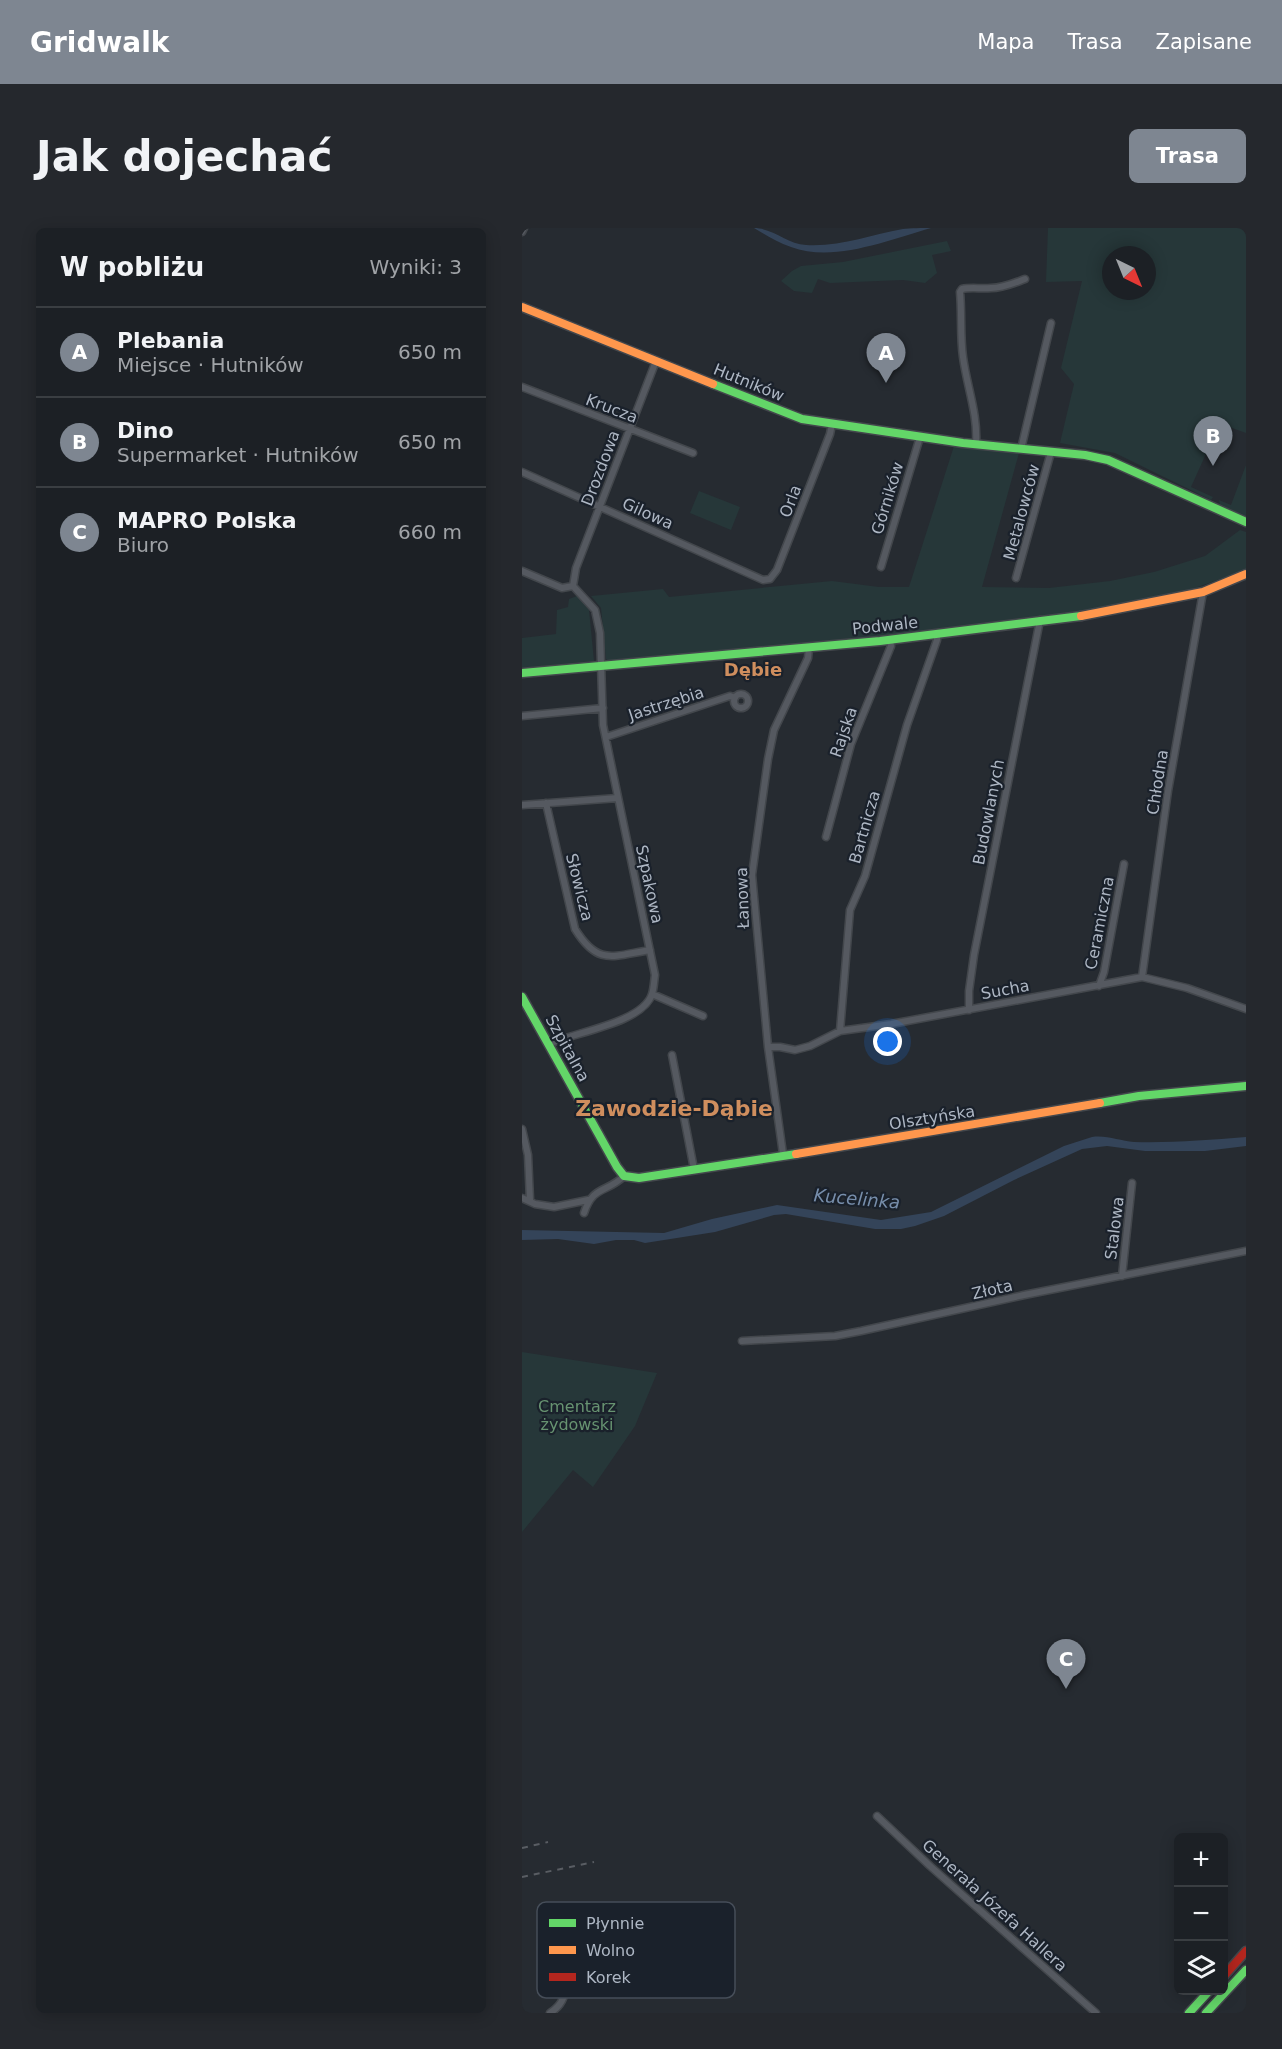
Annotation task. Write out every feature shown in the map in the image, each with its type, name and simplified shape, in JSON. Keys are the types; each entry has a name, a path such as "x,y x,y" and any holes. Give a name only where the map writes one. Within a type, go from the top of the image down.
{"street":[{"path":"976,444 976,419 969,396 963,355 960,292 962,289 992,288 1025,279"},
{"name":"Hutników","path":"522,307 802,419 920,437 1085,455 1108,460 1246,522"},
{"path":"1021,449 1051,323"},
{"name":"Drozdowa","path":"573,586 576,568 657,361"},
{"name":"Krucza","path":"522,387 693,453"},
{"name":"Orla","path":"763,580 770,579 777,570 831,434 832,424"},
{"name":"Górników","path":"881,567 920,437"},
{"name":"Metalowców","path":"1017,578 1051,452"},
{"name":"Gilowa","path":"522,472 763,580"},
{"path":"522,571 562,588 573,586"},
{"name":"Podwale","path":"522,673 602,664 890,640 1100,614 1203,592 1246,574"},
{"name":"Szpakowa","path":"573,586 595,610 600,633 606,737 655,975 652,994"},
{"name":"Chłodna","path":"1142,977 1168,791 1203,592"},
{"name":"Budowlanych","path":"969,1010 974,955 1040,620"},
{"name":"Bartnicza","path":"840,1031 850,910 865,876 907,725 938,640 937,634"},
{"name":"Rajska","path":"826,837 851,744 891,646 890,640"},
{"name":"Łanowa","path":"783,1154 768,1047 752,875 774,730 808,658 810,647"},
{"name":"Jastrzębia","path":"606,737 730,696 735,698"},
{"path":"522,716 603,708"},
{"path":"522,805 618,798"},
{"name":"Słowicza","path":"546,803 575,928 583,942 598,955 608,957 650,950"},
{"name":"Ceramiczna","path":"1099,986 1104,972 1124,864"},
{"name":"Sucha","path":"768,1047 795,1050 810,1046 840,1031 969,1010 1142,977 1187,988 1246,1009"},
{"path":"549,1044 630,1015 640,1010 652,994 703,1016"},
{"name":"Szpitalna","path":"522,997 624,1176"},
{"path":"672,1055 694,1169"},
{"name":"Olsztyńska","path":"624,1176 639,1179 1139,1096 1246,1086"},
{"path":"522,1129 528,1155 530,1200"},
{"path":"584,1213 588,1200 598,1190 618,1182 624,1176"},
{"name":"Stalowa","path":"1122,1276 1132,1183"},
{"path":"522,1198 554,1208 588,1200"},
{"name":"Złota","path":"742,1341 852,1333 1246,1251"},
{"name":"Generała Józefa Hallera","path":"877,1816 1096,2013"},
{"path":"1228,1971 1246,1951"},
{"path":"1206,2013 1246,1970"},
{"path":"1189,2013 1205,1995"},
{"path":"550,2013 557,2009 563,1998"}],"green space":[{"path":"1048,228 1246,228 1246,433 1218,423 1191,487 1213,497 1211,500 1115,453 1060,443 1074,384 1061,368 1082,281 1046,282"},
{"path":"947,241 951,251 932,255 937,273 925,283 903,280 830,283 818,279 812,293 794,291 781,281 801,266 843,262"},
{"path":"954,446 1019,453 982,587 1049,588 1110,581 1154,572 1205,556 1240,530 1246,532 1246,570 1175,595 1071,614 920,633 618,662 606,659 601,608 591,596 663,589 669,597 832,581 879,587 909,587"},
{"path":"1246,465 1246,517 1220,506 1219,500 1231,505"},
{"path":"699,491 740,507 731,530 690,513"},
{"path":"577,596 589,610 594,661 522,668 522,638 556,634 557,610 568,607 569,599"},
{"name":"Cmentarz żydowski","path":"522,1352 657,1373 635,1426 593,1487 573,1470 522,1532"}],"water":[{"path":"754,228 799,244 819,245 903,229 931,228 879,244 825,252 791,247"},
{"path":"1092,1137 1148,1142 1246,1137 1246,1146 1205,1151 1145,1151 1107,1146 1082,1149 1014,1180 944,1216 901,1229 875,1229 786,1214 774,1215 715,1232 645,1243 634,1240 594,1244 558,1239 522,1240 522,1230 664,1233 712,1219 777,1205 881,1220 931,1212 1064,1146"}],"railway":[{"path":"522,1848 548,1842"},
{"path":"522,1877 594,1862"}],"traffic: fast":[{"path":"713,384 802,419 963,443 1085,455 1108,460 1246,522"},
{"path":"522,673 880,641 1081,616"},
{"path":"522,997 624,1176 639,1178 796,1154"},
{"path":"1100,1103 1139,1096 1246,1086"},
{"path":"1206,2013 1246,1970"},
{"path":"1189,2013 1205,1995"}],"traffic: slow":[{"path":"522,307 713,384"},
{"path":"1081,616 1203,592 1246,574"},
{"path":"796,1154 1100,1103"}],"traffic: jam":[{"path":"1228,1971 1246,1951"}],"place":[{"name":"Plebania","path":"886,383"},
{"name":"Dino","path":"1213,466"},
{"name":"MAPRO Polska","path":"1066,1689"}],"district":[{"name":"Dębie","path":"753,670"},
{"name":"Zawodzie-Dąbie","path":"674,1108"}],"water label":[{"name":"Kucelinka","path":"857,1199"}]}
